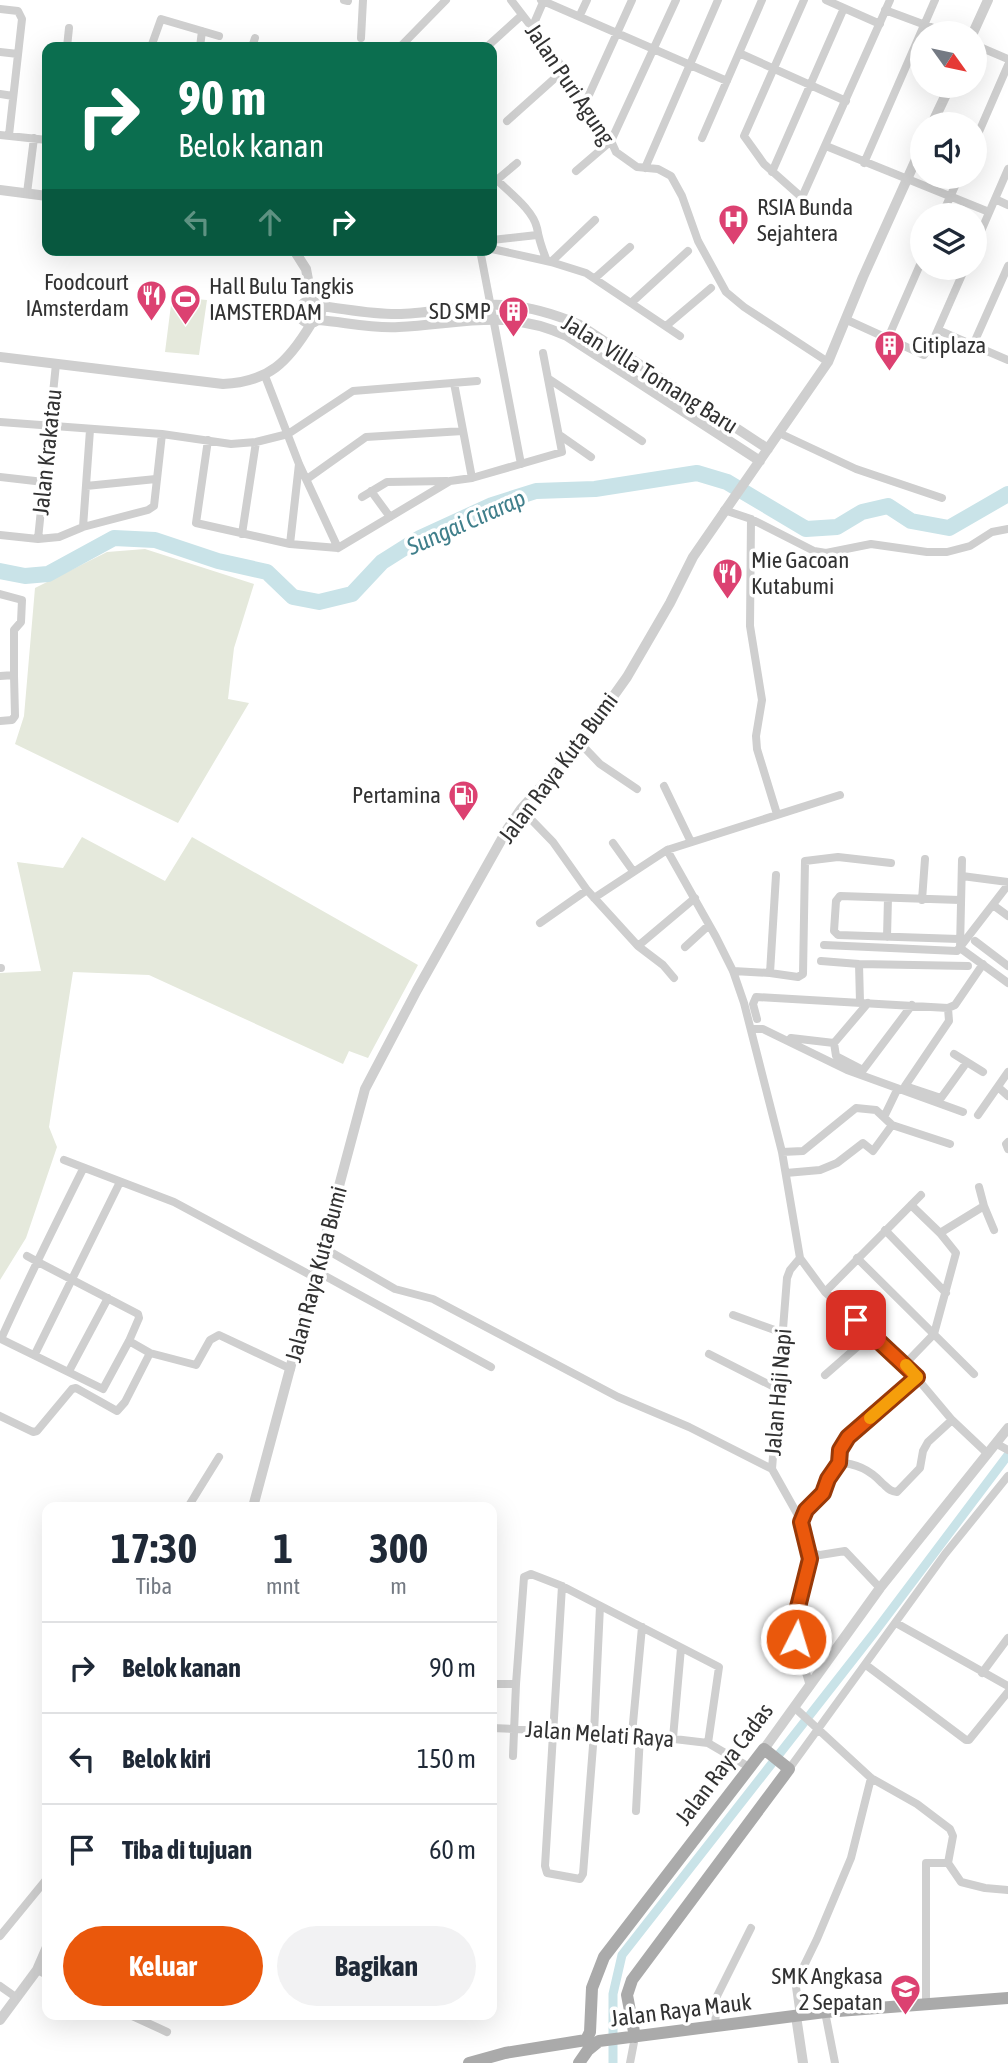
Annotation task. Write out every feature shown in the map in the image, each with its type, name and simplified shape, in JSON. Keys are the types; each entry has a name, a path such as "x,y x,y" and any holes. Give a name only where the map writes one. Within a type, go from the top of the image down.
{"main road":[{"name":"Jalan Raya Cadas","path":"593,2041 590,2032 592,1988 604,1956 749,1767 767,1751"},
{"path":"632,2040 627,1995 632,1980 787,1767 767,1751"},
{"name":"Jalan Raya Mauk","path":"579,2063 593,2041 632,2040 825,2012 1008,1998"},
{"path":"469,2063 505,2053 593,2041"}],"street":[{"path":"361,38 363,0"},
{"path":"405,42 446,0"},
{"name":"Jalan Puri Agung","path":"511,0 564,70 583,108 611,141 615,152 637,167 657,169 671,176 682,196 698,242 726,292 744,307 828,362"},
{"path":"532,28 543,0 727,81"},
{"path":"580,15 587,0"},
{"path":"583,108 632,0"},
{"path":"576,171 611,141 676,0"},
{"path":"645,168 718,0"},
{"path":"702,138 762,0"},
{"path":"804,0 744,136 772,172 799,195 803,195 826,146 890,0"},
{"path":"826,0 880,23"},
{"path":"926,21 935,0"},
{"path":"978,21 988,0"},
{"path":"772,172 844,8"},
{"path":"0,9 18,11 21,16 13,96 4,135 42,139"},
{"path":"885,10 916,21"},
{"path":"492,42 522,15"},
{"path":"153,42 161,19 219,36"},
{"path":"69,28 70,42"},
{"path":"201,42 202,31"},
{"path":"987,50 1008,60"},
{"path":"0,52 18,54"},
{"path":"739,53 846,101"},
{"path":"864,163 910,58"},
{"path":"987,113 1008,65"},
{"path":"507,121 564,70"},
{"path":"0,94 13,96"},
{"path":"27,193 34,138"},
{"path":"826,146 989,212"},
{"path":"497,181 517,163"},
{"path":"987,217 1008,169"},
{"name":"Jalan Raya Kuta Bumi","path":"254,1502 365,1089 508,828 580,743 627,677 670,603 692,557 828,362 910,173"},
{"path":"497,185 530,216 549,261"},
{"path":"947,203 954,189"},
{"path":"0,190 42,195"},
{"path":"995,199 1008,205"},
{"path":"549,261 595,220"},
{"path":"497,239 537,235"},
{"path":"595,278 630,247"},
{"path":"497,250 578,269 680,336"},
{"path":"631,303 688,251"},
{"path":"0,357 223,384 238,384 265,376 284,362 298,346 321,311 316,304 306,269 298,256"},
{"path":"483,256 521,464"},
{"path":"973,345 1008,266"},
{"path":"888,338 913,280"},
{"path":"847,320 925,355 960,280"},
{"path":"666,326 711,288"},
{"path":"315,322 302,321 299,310 303,303 316,304"},
{"name":"Jalan Villa Tomang Baru","path":"316,304 375,314 402,314 490,305 525,307 552,313 578,324 768,449"},
{"name":"Jalan Villa Tomang Baru","path":"315,322 395,328 493,318 543,326 567,337 760,461"},
{"path":"937,330 1008,360"},
{"path":"362,497 387,482 472,478 560,453 563,449 561,436 543,353"},
{"name":"Jalan Krakatau","path":"38,539 55,364"},
{"path":"265,376 299,464 338,548"},
{"path":"548,379 642,441"},
{"path":"0,422 162,434 231,444 256,442 288,434 353,391 477,381"},
{"path":"454,383 472,478"},
{"path":"725,438 733,426"},
{"path":"83,527 90,430"},
{"path":"307,479 366,437 463,431"},
{"path":"779,433 856,469 942,498"},
{"path":"0,535 38,539 59,537 83,527 148,510 153,506 162,434"},
{"path":"561,436 590,457"},
{"path":"208,440 196,523 290,544 338,548 450,481"},
{"path":"242,534 256,442"},
{"path":"290,544 299,464"},
{"path":"0,477 44,482"},
{"path":"86,486 156,479"},
{"path":"371,491 390,517"},
{"path":"726,507 814,551 826,552 871,544 947,552 970,546 992,532 1008,529"},
{"path":"751,519 750,626 762,700 756,736 757,749 777,814"},
{"path":"0,594 22,600 21,622 14,630 15,716 12,720 0,721"},
{"path":"0,676 14,675"},
{"path":"580,743 600,764 637,789"},
{"path":"664,786 691,842"},
{"path":"594,898 667,850 840,795"},
{"path":"521,810 553,842 594,898 638,946 663,965 674,978"},
{"path":"613,843 633,871"},
{"path":"667,850 733,971 751,1029 782,1152 800,1258 825,1292 905,1364 953,1420 988,1454"},
{"path":"733,971 770,972 798,977 803,974 805,861 838,857 891,863"},
{"path":"922,900 925,859"},
{"path":"824,945 957,951 962,860"},
{"path":"770,972 776,875"},
{"path":"959,944 1008,883 962,876"},
{"path":"540,923 587,890"},
{"path":"960,900 840,896 836,898 834,931 838,935 959,944 1008,983"},
{"path":"638,946 695,898"},
{"path":"887,937 888,898"},
{"path":"993,905 1008,916"},
{"path":"685,947 709,925"},
{"path":"975,941 1008,966"},
{"path":"821,961 968,966"},
{"path":"859,964 864,1002 834,1043 836,1056 865,1069 912,1005"},
{"path":"757,1019 753,1004 756,996 948,1008 955,1005 983,964"},
{"path":"948,1008 949,1021 905,1086 942,1098 967,1062"},
{"path":"751,1029 763,1030 847,1070 897,1090 963,1112"},
{"path":"791,1038 834,1043"},
{"path":"954,1054 983,1072"},
{"path":"978,1115 1008,1072"},
{"path":"998,1087 1008,1096"},
{"path":"884,1117 897,1090"},
{"path":"782,1152 803,1151 856,1108 876,1110 892,1125 950,1144"},
{"path":"786,1173 829,1167 863,1143 873,1151 892,1125"},
{"path":"1008,1142 1008,1149"},
{"path":"64,1160 174,1202 491,1367"},
{"path":"26,1256 38,1262 108,1298 139,1315 129,1341 103,1389 1,1339 38,1262 83,1169"},
{"path":"35,1354 120,1182"},
{"path":"979,1187 994,1230"},
{"path":"825,1292 921,1195"},
{"path":"905,1364 934,1334 956,1254 940,1233 911,1205"},
{"path":"940,1233 984,1206"},
{"path":"885,1230 946,1293"},
{"path":"322,1247 396,1289 433,1299 618,1397 689,1427 772,1469"},
{"name":"Jalan Haji Napi","path":"800,1258 787,1278 772,1469 801,1522 809,1552 810,1559 795,1619 796,1639 810,1686"},
{"path":"857,1258 974,1374"},
{"path":"69,1371 108,1298"},
{"path":"733,1315 783,1333"},
{"path":"825,1375 872,1334"},
{"path":"129,1341 149,1353 196,1365 210,1340 219,1335 291,1369"},
{"path":"0,1416 33,1433 72,1389 76,1388 117,1411 125,1402 149,1353"},
{"path":"709,1354 778,1389"},
{"path":"801,1522 806,1510 823,1493 828,1479 839,1463 840,1450 848,1437 917,1377"},
{"path":"839,1463 854,1463 871,1473 890,1491 897,1492 920,1468 925,1447 953,1420"},
{"name":"Jalan Raya Cadas","path":"767,1751 798,1711 810,1686 880,1588 998,1445 1008,1428"},
{"path":"998,1445 1008,1450"},
{"path":"191,1502 219,1457"},
{"path":"787,1767 866,1665 945,1554 1008,1476"},
{"path":"809,1552 820,1555 845,1551 880,1588"},
{"path":"513,1756 524,1575 531,1574 562,1586 720,1669 708,1743 749,1767"},
{"path":"562,1586 545,1866 547,1872 582,1877 594,1733 600,1606"},
{"path":"896,1623 1008,1686"},
{"path":"636,1811 636,1735 642,1627"},
{"path":"982,1673 1008,1638"},
{"path":"673,1738 681,1648"},
{"path":"866,1665 966,1740 969,1740 1008,1692"},
{"path":"497,1684 516,1684"},
{"path":"798,1711 871,1779 917,1804 950,1829 953,1836 948,1863 961,1882 1008,1890"},
{"name":"Jalan Melati Raya","path":"497,1728 636,1735 708,1743"},
{"path":"803,2063 796,1987 851,1858 871,1779"},
{"path":"926,2004 926,1863 948,1863"},
{"path":"0,1936 42,1885"},
{"path":"715,2026 717,1996 751,1928"},
{"path":"0,2020 42,1972"},
{"path":"0,1986 17,1998"},
{"path":"825,2012 835,2063"},
{"path":"141,2020 167,2032"},
{"path":"630,2063 632,2040"}],"shaded area":[{"name":"Hall Bulu Tangkis IAMSTERDAM","path":"172,297 207,300 199,355 165,352"},
{"path":"145,549 254,584 234,648 228,699 249,703 178,823 15,744 24,716 35,588 107,552"},
{"path":"82,837 165,881 192,837 418,965 368,1058 349,1051 343,1064 149,975 73,972 49,1127 57,1147 26,1238 0,1280 0,973 41,971 17,862 63,868"}],"waterway":[{"name":"Sungai Cirarap","path":"0,571 25,576 48,574 114,538 155,540 218,561 267,572 293,597 319,602 352,594 382,562 420,538 492,505 536,491 595,489 697,473 727,482 806,529 837,527 862,512 888,506 911,521 949,528 1008,494"},
{"path":"613,2063 613,1994 622,1955 874,1633 1008,1455"}],"slow traffic":[{"path":"870,1418 917,1377 906,1365"}],"place":[{"name":"RSIA Bunda Sejahtera","path":"734,247"},
{"name":"Foodcourt IAmsterdam","path":"152,322"},
{"name":"Hall Bulu Tangkis IAMSTERDAM","path":"186,326"},
{"name":"SD SMP","path":"514,338"},
{"name":"Citiplaza","path":"889,372"},
{"name":"Mie Gacoan Kutabumi","path":"728,600"},
{"name":"Pertamina","path":"464,822"},
{"name":"SMK Angkasa 2 Sepatan","path":"906,2016"}],"route":[{"path":"796,1639 795,1619 810,1559 801,1522 806,1510 823,1493 828,1479 839,1463 840,1450 848,1437 917,1377 856,1320"}]}
